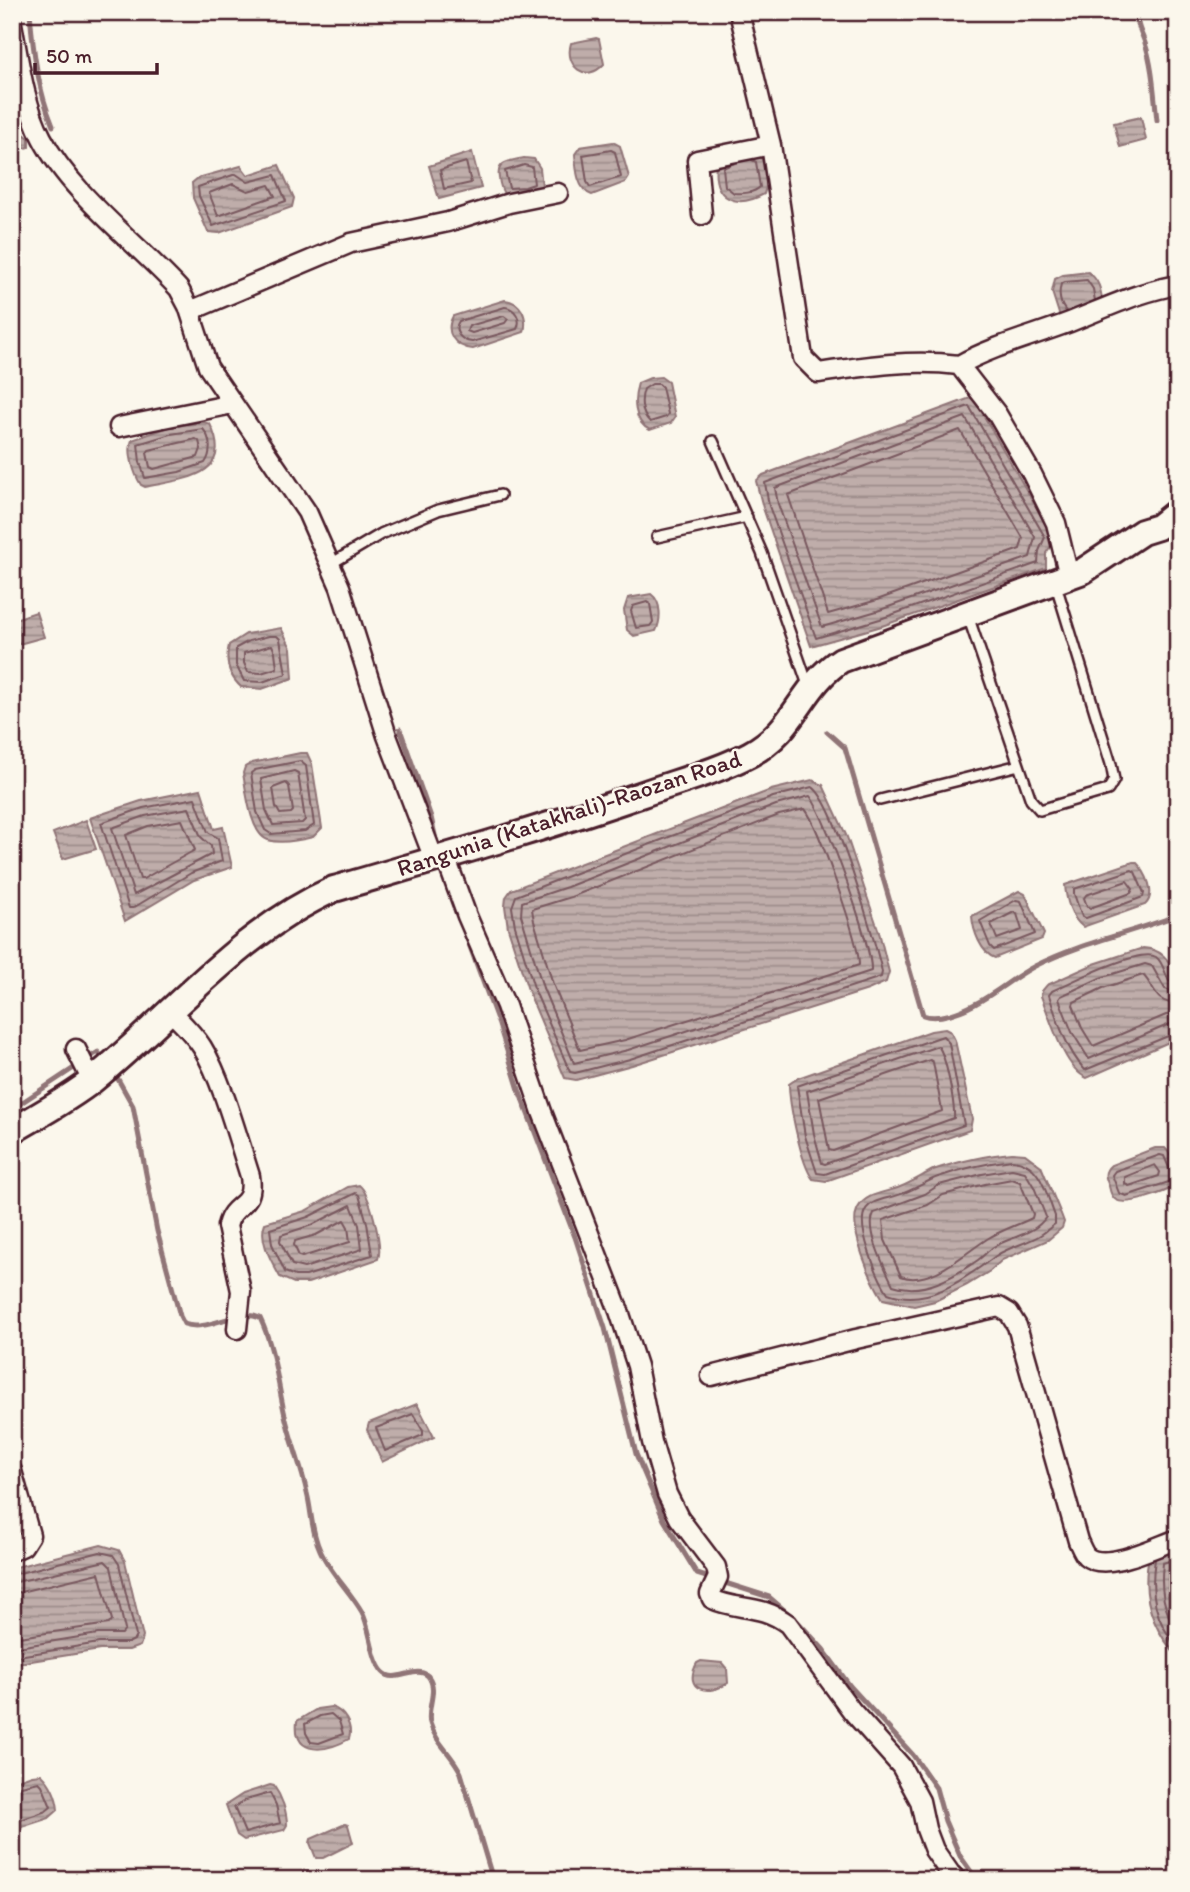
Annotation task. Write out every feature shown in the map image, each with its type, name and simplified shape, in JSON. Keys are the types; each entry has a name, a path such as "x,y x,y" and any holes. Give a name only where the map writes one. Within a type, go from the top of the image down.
{"main road":[{"name":"Rangunia (Katakhali)-Raozan Road","path":"12,1132 86,1067 120,1055 220,964 274,921 304,902 334,889 591,812 750,754 775,738 791,720 810,690 829,668 841,660 1083,571 1142,532 1158,527 1178,511"}],"street":[{"path":"739,12 771,145 803,358 818,373 885,363 935,362 959,365 977,355 1154,289 1178,285"},
{"path":"12,24 33,113 41,137 51,154 96,206 179,289 190,311 208,367 260,439 307,512 340,587 387,736 506,1006 542,1112 619,1311 637,1366 652,1442 667,1494 679,1518 716,1567 718,1577 710,1594 714,1601 752,1607 778,1616 788,1624 852,1712 901,1766 920,1801 934,1850 957,1880"},
{"path":"702,215 697,160 771,145"},
{"path":"190,311 351,243 448,222 509,203 558,193"},
{"path":"959,365 997,414 1032,474 1056,523 1062,579"},
{"path":"119,427 233,404"},
{"path":"170,1010 189,1029 209,1061 250,1176 250,1198 229,1216 227,1226 241,1291 237,1329"},
{"path":"711,1376 856,1339 999,1307 1009,1313 1017,1326 1078,1541 1087,1556 1100,1562 1121,1560 1178,1539"},
{"path":"12,1471 30,1535 23,1546 12,1550"}],"lane":[{"path":"713,441 747,517 810,690"},
{"path":"329,565 381,534 438,510 500,495"},
{"path":"657,537 747,517"},
{"path":"967,614 1031,800 1040,810 1108,790 1114,780 1111,764 1062,579"},
{"path":"880,800 1019,765"}],"water":[{"path":"599,39 604,64 590,72 578,70 571,59 571,43"},
{"path":"1141,117 1146,140 1120,147 1114,123"},
{"path":"24,134 29,138 29,147 12,151 12,136"},
{"path":"613,142 620,146 629,177 626,182 592,195 580,184 575,154 580,147"},
{"path":"472,152 481,188 439,199 429,166"},
{"path":"757,152 766,172 764,194 744,201 728,198 718,185 716,164"},
{"path":"524,158 534,159 540,168 542,186 540,189 505,195 500,183 500,168 505,163"},
{"path":"279,165 294,198 292,207 219,233 208,232 193,198 192,183 198,178 241,166 248,175"},
{"path":"1088,272 1101,291 1103,305 1060,317 1052,292 1055,279 1063,275"},
{"path":"505,300 511,301 522,311 524,332 473,349 466,348 452,338 450,322 453,316"},
{"path":"661,377 668,382 675,417 671,423 650,430 637,416 636,389 638,383"},
{"path":"973,397 1055,540 1046,553 1046,568 882,626 811,646 756,481 763,475"},
{"path":"204,422 210,424 216,442 216,455 211,465 189,478 145,487 141,485 132,463 132,440 169,427"},
{"path":"651,594 655,597 660,611 656,631 634,636 627,630 624,610 628,598"},
{"path":"36,612 44,637 19,644 12,620"},
{"path":"281,628 291,648 293,678 262,689 241,687 229,668 229,645 246,634"},
{"path":"307,753 312,764 322,828 313,837 284,842 268,840 262,836 253,820 247,800 243,773 245,767 252,763"},
{"path":"812,780 823,785 847,837 879,932 889,972 886,982 632,1065 576,1080 565,1078 529,993 508,928 505,906 506,897 511,890 771,790"},
{"path":"201,789 214,829 223,827 232,867 194,880 125,921 90,818 141,801"},
{"path":"86,820 96,849 63,859 53,833"},
{"path":"1133,862 1140,866 1149,883 1150,895 1145,905 1083,927 1070,908 1065,885"},
{"path":"1019,891 1025,894 1044,934 1042,939 995,958 979,941 972,916"},
{"path":"1143,948 1157,951 1173,969 1178,996 1178,1038 1087,1078 1079,1073 1065,1054 1053,1029 1041,996 1042,991 1047,985 1094,964"},
{"path":"945,1029 951,1032 955,1040 972,1119 970,1130 826,1181 813,1179 800,1148 789,1084 798,1078 931,1031"},
{"path":"1155,1148 1165,1148 1171,1156 1177,1171 1176,1186 1128,1202 1114,1199 1106,1177 1108,1168"},
{"path":"1012,1153 1025,1154 1041,1166 1064,1222 1062,1228 1048,1240 1002,1260 990,1271 935,1301 914,1306 883,1299 867,1268 858,1241 855,1217 861,1203 871,1196 900,1187 933,1170 972,1159"},
{"path":"359,1185 367,1198 374,1220 379,1243 378,1259 308,1283 294,1283 280,1277 263,1237 265,1223 305,1211 348,1187"},
{"path":"417,1404 434,1437 382,1462 367,1430 369,1423"},
{"path":"1178,1542 1178,1657 1160,1634 1154,1621 1146,1581 1150,1552"},
{"path":"101,1545 119,1550 125,1561 143,1637 140,1646 129,1650 100,1650 12,1664 12,1568"},
{"path":"701,1661 722,1663 727,1669 728,1683 713,1690 695,1685 693,1672"},
{"path":"331,1707 346,1719 350,1729 349,1739 322,1748 306,1746 297,1733 297,1721 317,1709"},
{"path":"41,1774 53,1790 58,1810 49,1818 12,1830 12,1782"},
{"path":"274,1786 282,1800 287,1825 284,1830 244,1840 237,1835 226,1805 243,1794"},
{"path":"348,1825 353,1843 323,1858 316,1858 311,1839"}],"waterway":[{"path":"30,12 37,70 53,126"},
{"path":"1136,12 1150,62 1157,120"},
{"path":"400,729 431,817 438,849"},
{"path":"827,732 845,748 923,1015 943,1016 964,1010 1027,970 1052,958 1178,915"},
{"path":"463,928 499,1025 520,1093 575,1237 605,1328 636,1454 664,1520 697,1574 769,1597 798,1622 823,1649 850,1686 913,1755 936,1788 945,1821 960,1856 972,1873 982,1880"},
{"path":"12,1109 98,1052 106,1062"},
{"path":"114,1072 133,1106 157,1231 180,1316 184,1324 193,1326 242,1316 260,1318 272,1352 317,1543 329,1566 362,1612 376,1660 383,1672 394,1676 418,1672 428,1676 431,1681 430,1723 461,1773 493,1880"}]}
